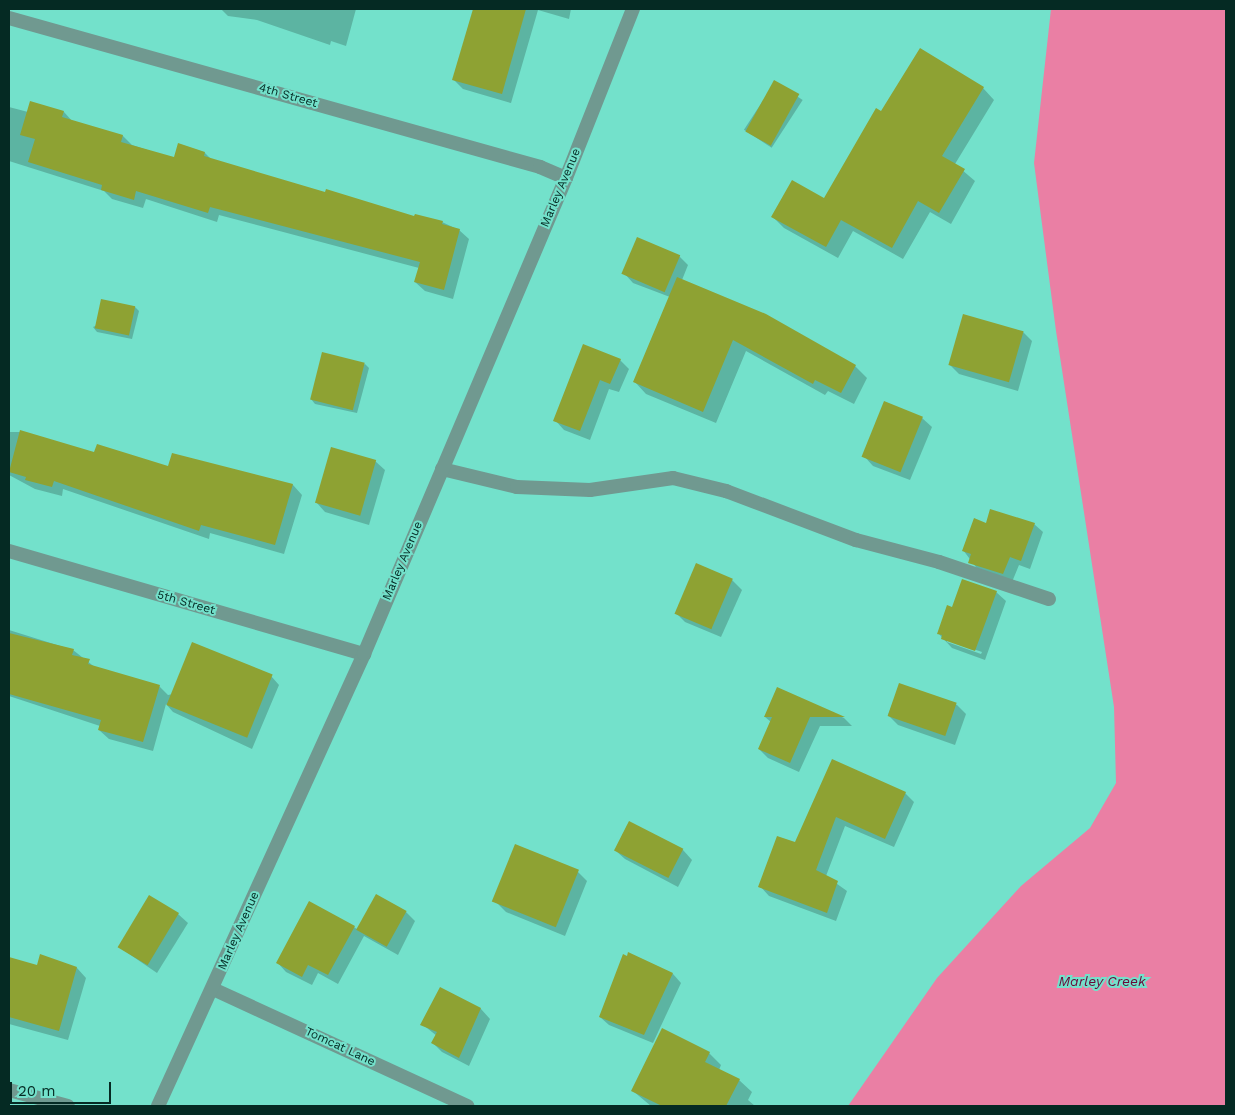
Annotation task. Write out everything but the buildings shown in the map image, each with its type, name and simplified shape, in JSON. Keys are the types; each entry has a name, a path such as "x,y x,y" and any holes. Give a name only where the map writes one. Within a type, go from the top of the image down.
{"street":[{"name":"Marley Avenue","path":"158,1106 364,654 566,178 633,9"},
{"name":"4th Street","path":"9,18 530,165 566,178"},
{"path":"442,469 517,487 590,490 674,478 726,491 856,540 939,562 1049,599"},
{"name":"5th Street","path":"9,551 364,654"},
{"name":"Tomcat Lane","path":"212,989 467,1106"},
{"path":"9,1090 68,1106"}],"water":[{"name":"Marley Creek","path":"1051,9 1226,9 1226,1106 848,1106 937,978 1021,886 1090,828 1116,783 1114,707 1056,331 1034,163"}]}
